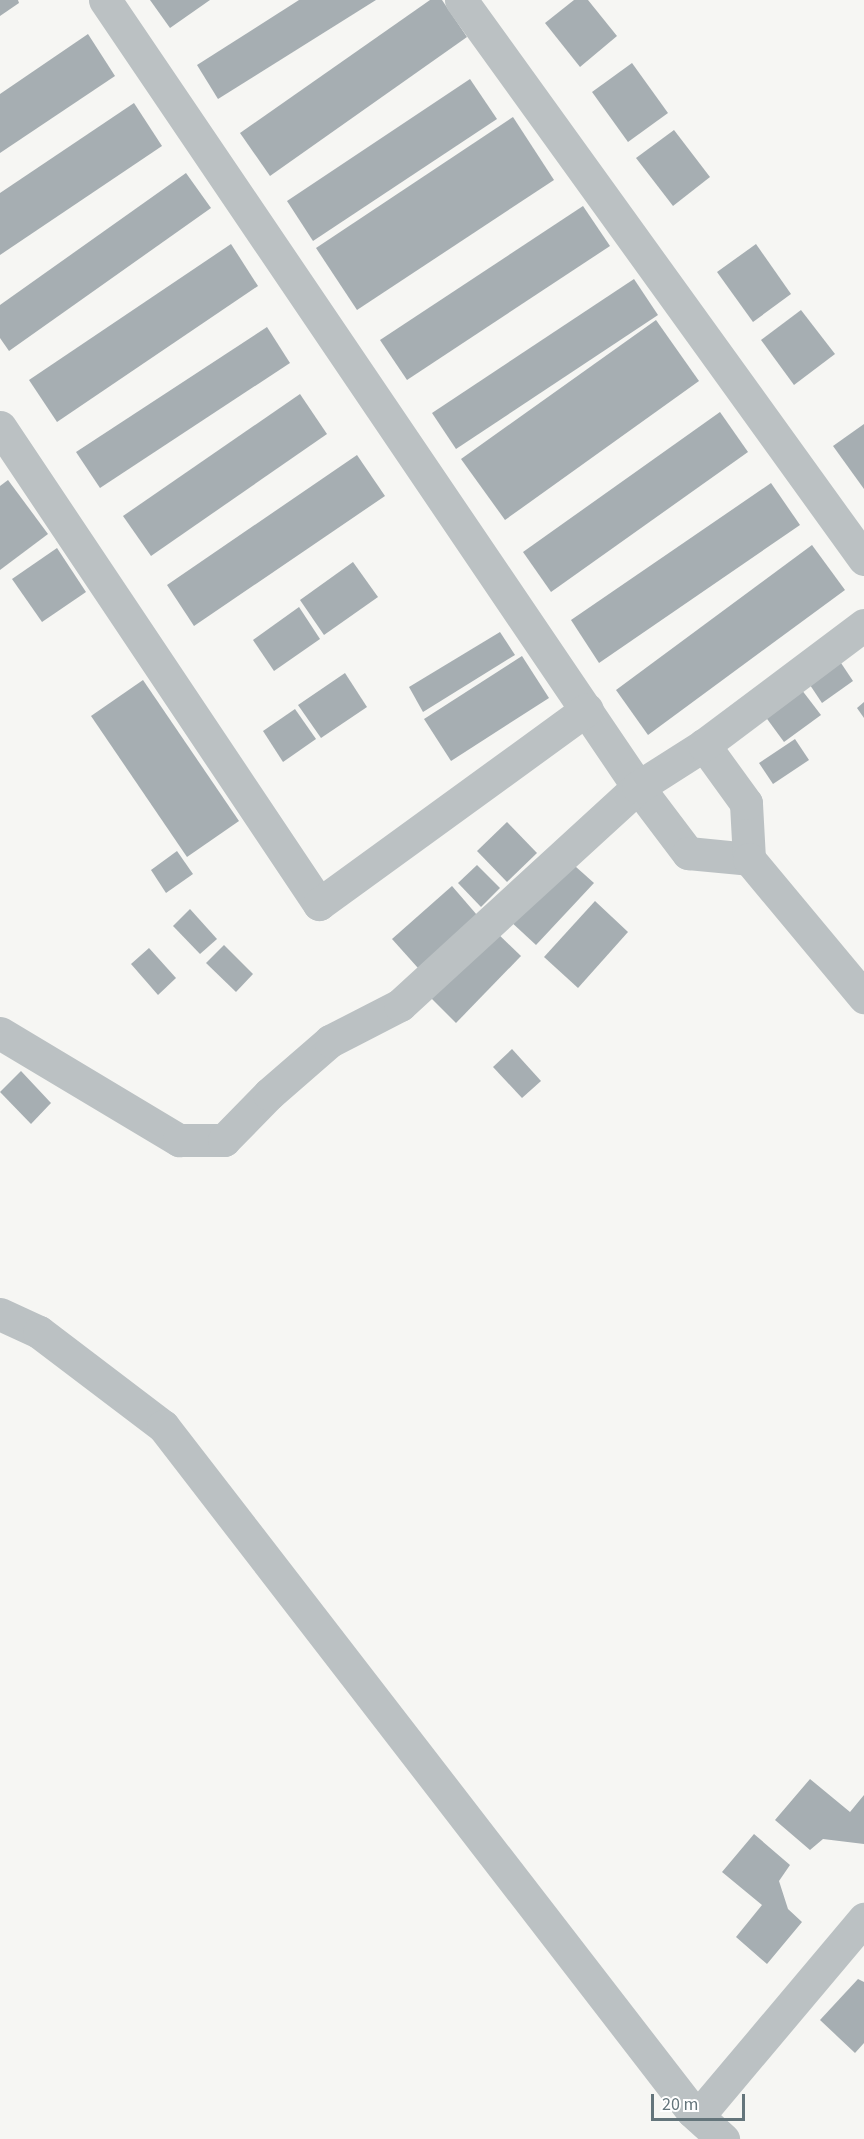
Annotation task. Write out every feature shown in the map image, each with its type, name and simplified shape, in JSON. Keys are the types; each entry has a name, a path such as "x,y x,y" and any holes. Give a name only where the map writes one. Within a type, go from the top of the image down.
{"lane":[{"path":"105,0 638,787 688,853 749,859"},
{"path":"461,0 864,559"},
{"path":"0,427 319,904 587,709"},
{"path":"0,1033 179,1140 224,1140 269,1094 330,1041 400,1005 638,787 704,745 864,625"},
{"path":"704,745 746,803 749,859 864,997"},
{"path":"0,1314 39,1332 163,1426 698,2116 723,2139"},
{"path":"698,2116 864,1919"}],"building":[{"path":"0,0 18,0 19,3 0,16"},
{"path":"150,0 210,0 170,28"},
{"path":"299,0 376,0 218,99 197,65"},
{"path":"430,0 442,0 467,37 270,176 240,133"},
{"path":"574,0 588,0 617,36 580,67 545,23"},
{"path":"88,34 115,76 0,153 0,94"},
{"path":"632,63 668,113 628,142 592,92"},
{"path":"470,79 497,119 313,241 287,201"},
{"path":"134,103 162,146 0,255 0,193"},
{"path":"513,117 554,180 357,310 316,248"},
{"path":"674,130 710,177 673,206 636,158"},
{"path":"186,173 211,208 9,351 0,338 0,305"},
{"path":"583,206 610,246 407,380 380,340"},
{"path":"231,244 258,286 57,422 29,380"},
{"path":"756,244 791,294 753,322 717,272"},
{"path":"634,279 658,315 456,449 432,413"},
{"path":"801,310 835,354 794,385 761,340"},
{"path":"656,320 699,381 505,520 461,459"},
{"path":"267,327 290,363 100,488 76,452"},
{"path":"300,394 327,434 151,556 123,516"},
{"path":"720,412 748,452 551,592 523,552"},
{"path":"864,424 864,489 833,446"},
{"path":"357,455 385,496 194,626 167,585"},
{"path":"8,480 48,534 0,570 0,486"},
{"path":"771,483 800,525 599,663 571,620"},
{"path":"812,545 845,590 648,735 616,690"},
{"path":"57,548 86,592 42,622 12,579"},
{"path":"353,562 378,597 324,635 300,600"},
{"path":"299,607 320,639 274,671 253,640"},
{"path":"500,632 515,655 423,712 409,687"},
{"path":"522,656 549,698 451,761 424,719"},
{"path":"837,657 853,681 822,703 806,679"},
{"path":"345,673 367,707 321,738 298,705"},
{"path":"143,680 239,821 187,857 91,716"},
{"path":"798,685 821,715 784,742 762,712"},
{"path":"864,702 864,718 857,708"},
{"path":"295,709 316,739 283,762 263,731"},
{"path":"795,739 809,760 773,784 759,763"},
{"path":"507,822 537,853 507,882 477,851"},
{"path":"177,851 193,874 166,893 151,870"},
{"path":"566,858 594,883 536,945 509,920"},
{"path":"477,865 500,888 481,907 458,883"},
{"path":"452,886 477,915 418,968 392,939"},
{"path":"595,901 628,932 578,988 544,957"},
{"path":"190,909 217,939 200,954 173,926"},
{"path":"493,929 521,956 456,1023 429,996"},
{"path":"224,945 253,974 236,992 206,963"},
{"path":"149,948 176,978 158,995 131,964"},
{"path":"512,1049 541,1081 522,1098 493,1067"},
{"path":"21,1071 51,1103 31,1124 0,1092"},
{"path":"810,1779 850,1812 864,1795 864,1844 823,1839 810,1850 775,1820"},
{"path":"754,1834 790,1865 779,1881 788,1909 802,1922 767,1964 736,1937 762,1905 722,1872"},
{"path":"858,1979 864,1982 864,2043 855,2053 820,2020"}]}
